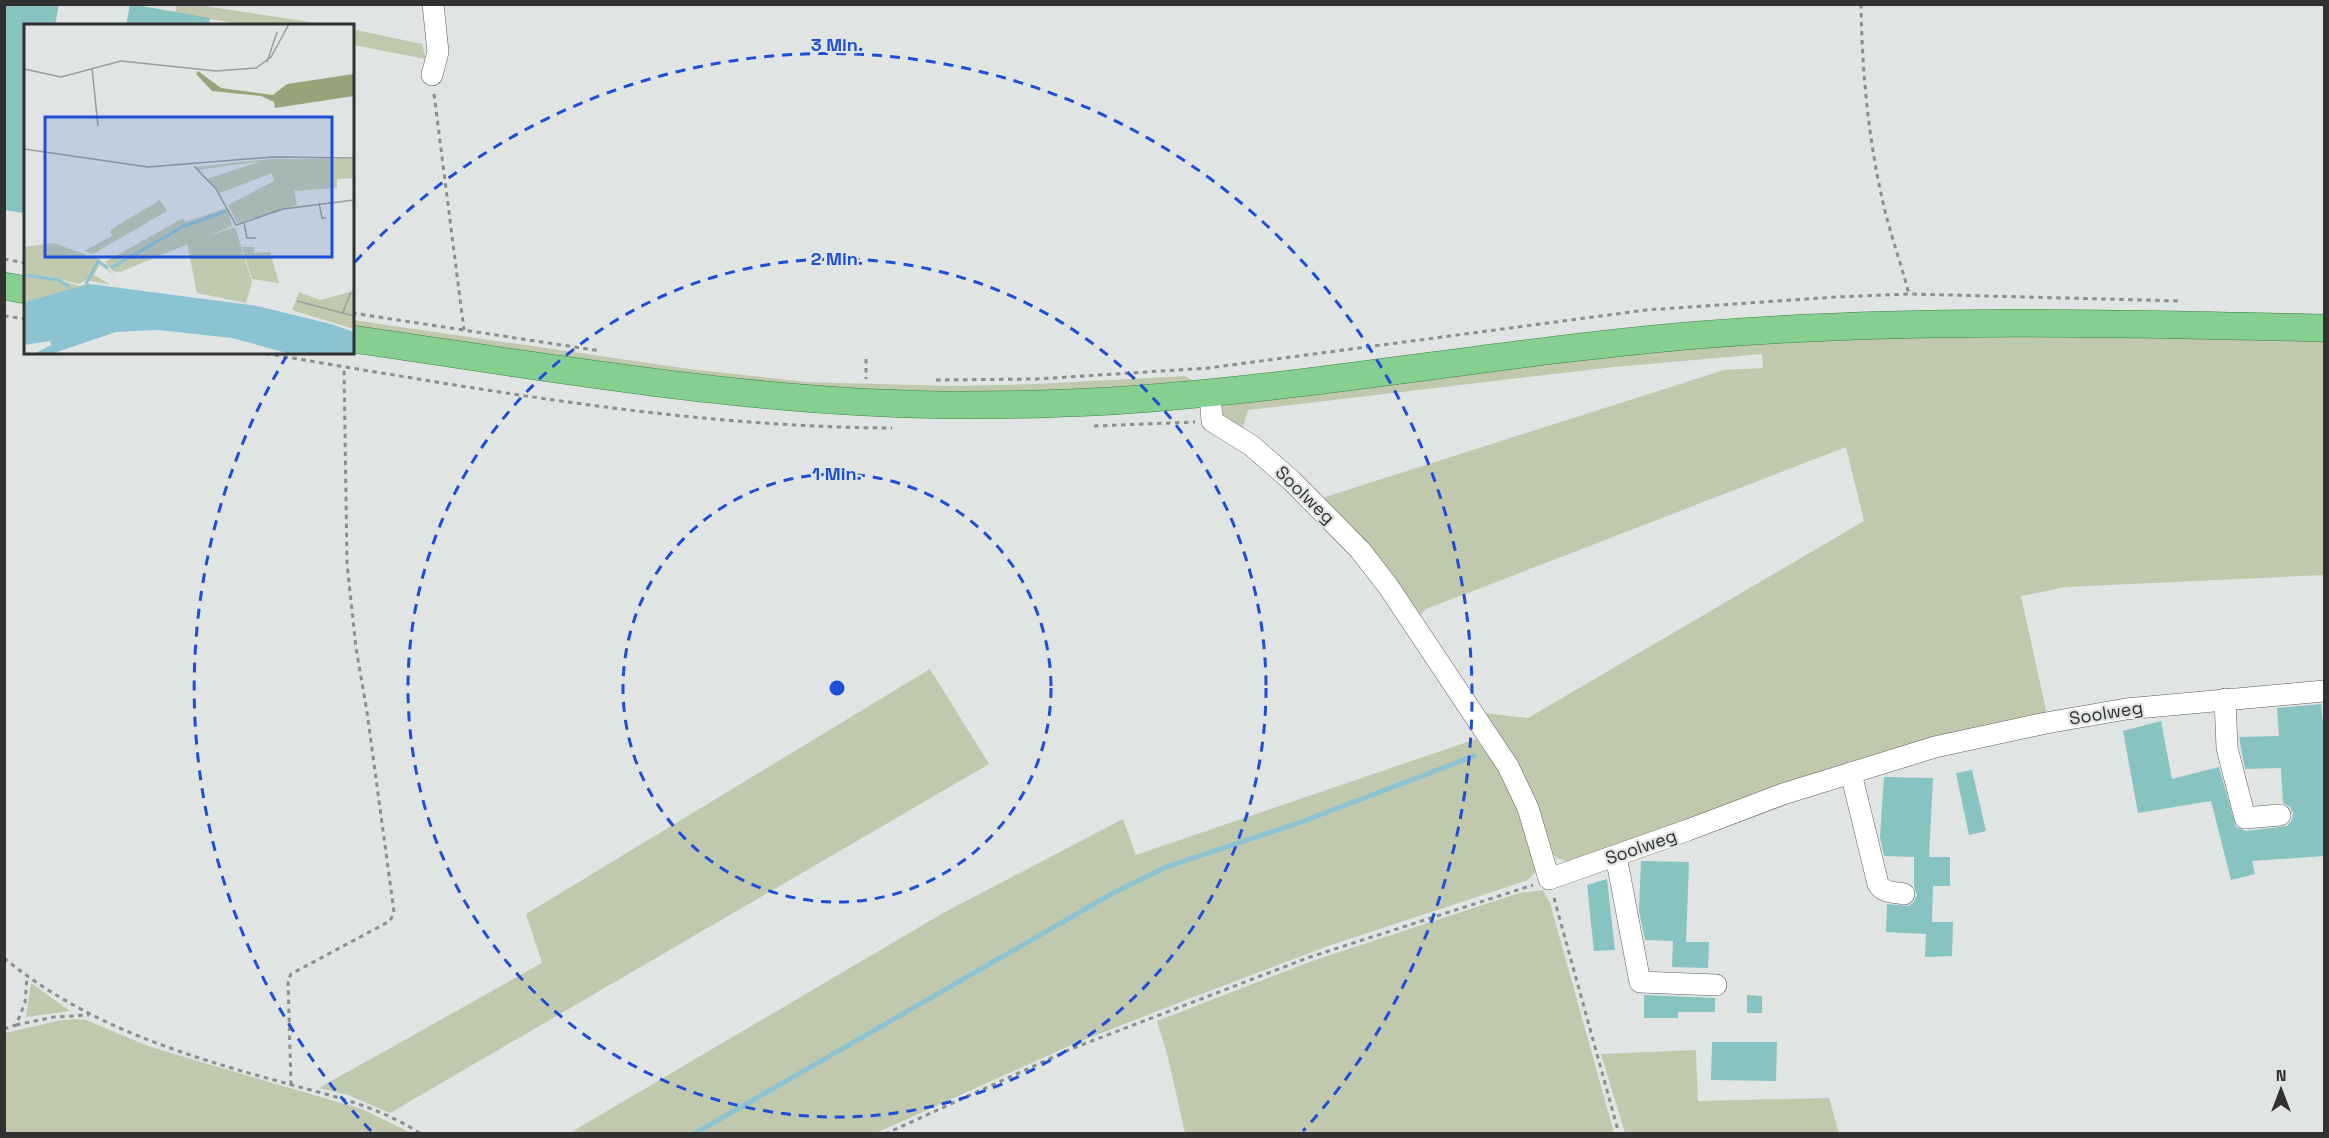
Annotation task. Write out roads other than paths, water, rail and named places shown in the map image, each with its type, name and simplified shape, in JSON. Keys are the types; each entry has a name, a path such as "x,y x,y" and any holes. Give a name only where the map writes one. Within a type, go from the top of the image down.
{"main road":[{"path":"4,286 24,290"},
{"path":"354,339 708,389 834,402 961,405 1062,403 1210,393 1548,351 1699,335 1848,326 1992,322 2325,328"}],"street":[{"path":"432,75 438,52 433,4"},
{"name":"Soolweg","path":"1210,393 1212,421 1252,446 1292,481 1360,550 1388,586 1508,766 1528,808 1549,879 1783,794 1935,747 2046,723 2126,709 2325,691"},
{"path":"2225,699 2227,748 2245,818 2280,815"},
{"path":"1851,773 1878,884 1881,889 1904,894"},
{"path":"1616,856 1640,982 1716,985"}],"waterway":[{"path":"694,1134 1113,893 1166,867 1304,821 1474,756"}]}
